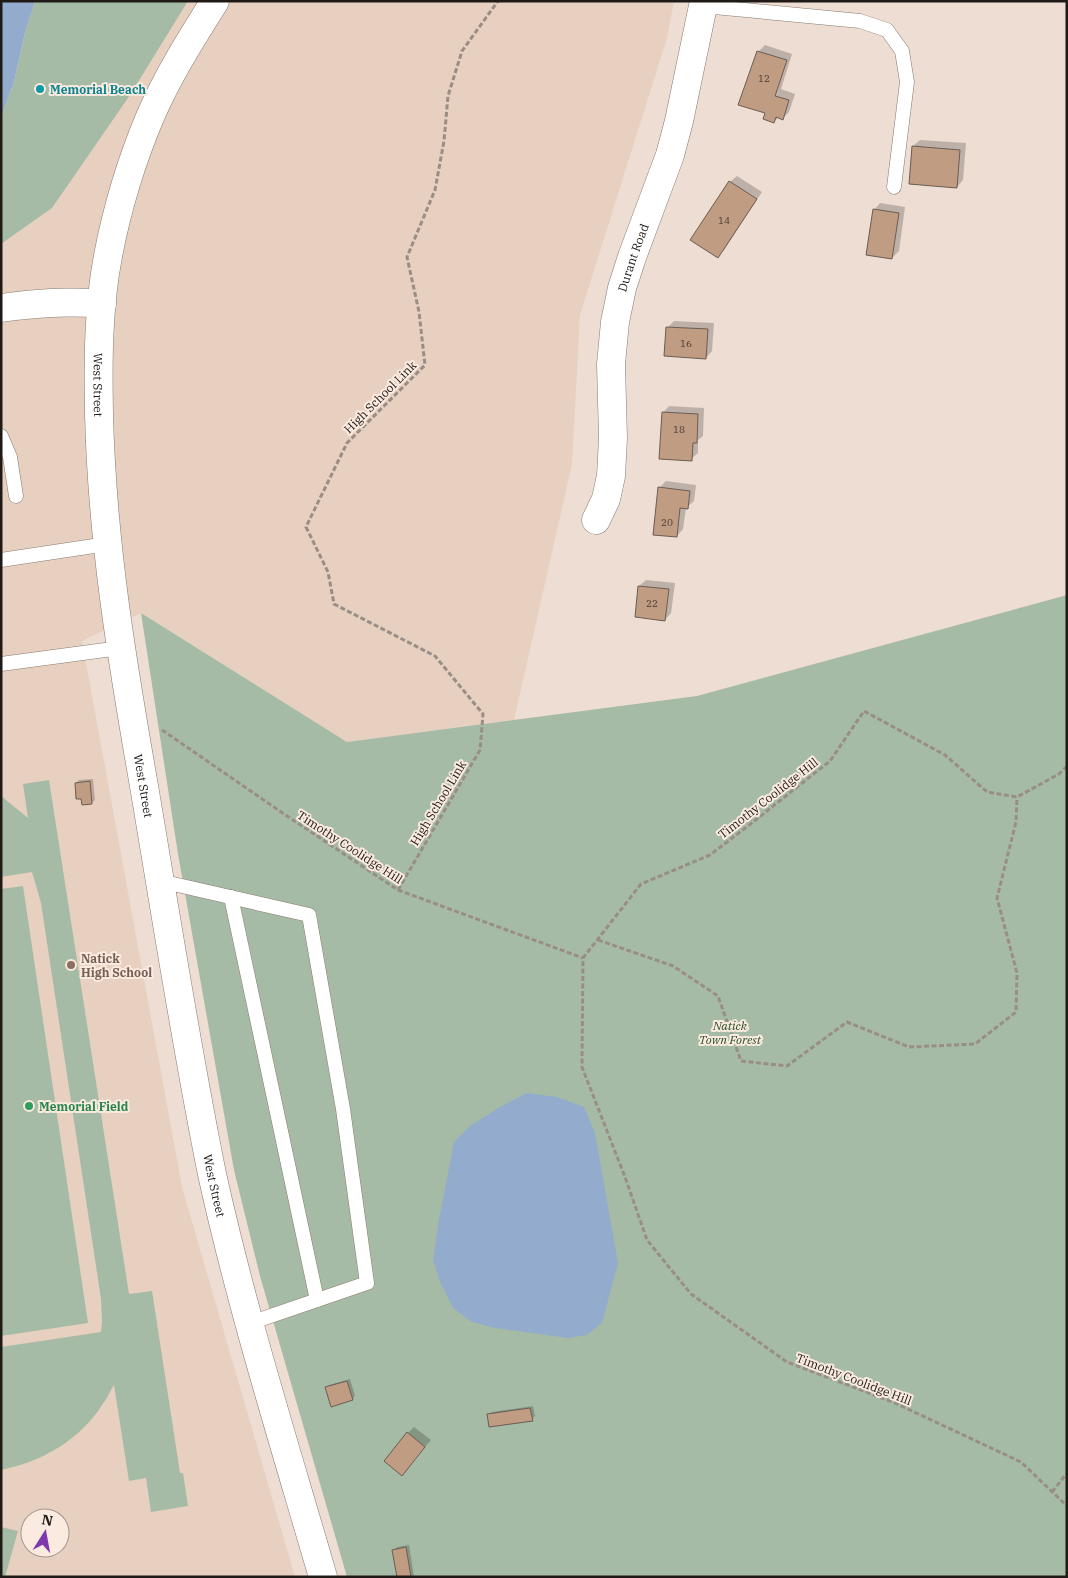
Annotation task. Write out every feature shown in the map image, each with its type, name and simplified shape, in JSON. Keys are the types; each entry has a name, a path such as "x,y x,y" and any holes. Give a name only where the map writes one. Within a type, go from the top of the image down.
{"street":[{"name":"West Street","path":"215,1 169,78 143,136 119,208 108,259 102,304 99,396 102,480 107,544 120,648 212,1174 224,1231 323,1577"},
{"name":"Durant Road","path":"596,520 606,499 611,476 613,438 611,364 617,314 632,257 670,155 679,121 703,4"},
{"path":"1,308 37,302 70,301 102,304"}],"lane":[{"path":"703,4 860,21 887,30 902,51 907,82 894,187"},
{"path":"1,436 10,457 16,496"},
{"path":"1,560 107,544"},
{"path":"1,664 120,648"},
{"path":"160,881 309,915 343,1109 367,1283 250,1323"},
{"path":"231,897 317,1300"}],"path":[{"name":"High School Link","path":"398,890 480,750 484,714 435,656 334,604 328,572 306,526 347,443 424,365 419,312 407,257 435,190 444,141 448,96 462,51 498,1"},
{"name":"Timothy Coolidge Hill","path":"130,708 398,890 583,958"},
{"name":"Timothy Coolidge Hill","path":"1017,797 987,792 944,755 864,711 830,761 710,855 641,884 583,958 582,1067 625,1177 646,1240 690,1294 786,1362 895,1403 1021,1462 1067,1506"},
{"path":"598,940 673,966 718,996 741,1061 788,1066 847,1022 909,1047 975,1044 1016,1012 1017,973 996,898 1016,822 1017,797 1059,774 1067,766"},
{"path":"1052,1492 1067,1473"}],"shaded area":[{"name":"Natick High School","path":"185,1 674,1 667,38 580,315 572,464 514,720 347,742 141,613 82,641 182,1187 295,1577 1,1577 1,244 52,208"}],"green space":[{"path":"35,1 188,1 130,95 52,208 1,244 1,117 14,82 25,33"},
{"name":"Natick Town Forest","path":"1067,595 1067,1577 347,1577 260,1276 234,1170 178,854 141,613 347,742 697,696"},
{"path":"49,780 129,1294 152,1291 180,1473 183,1473 188,1506 151,1512 146,1478 129,1481 114,1385 93,1418 71,1439 45,1455 1,1470 1,1347 101,1332 102,1321 101,1299 41,903 32,872 1,877 1,796 28,818 23,784"},
{"name":"Memorial Field","path":"23,886 88,1323 1,1336 1,889"},
{"path":"1,1527 18,1531 5,1577 1,1577"}],"water":[{"path":"1,1 35,1 25,33 14,82 1,117"},
{"path":"527,1093 557,1097 584,1107 595,1133 618,1263 602,1323 587,1335 568,1338 495,1328 472,1322 453,1308 441,1284 433,1261 454,1142 470,1126"}],"building":[{"path":"757,51 787,60 775,96 789,100 783,120 776,117 774,123 763,119 765,113 738,105"},
{"path":"912,146 960,150 957,188 909,184"},
{"path":"729,181 757,199 718,258 690,240"},
{"path":"873,209 899,213 892,259 866,255"},
{"path":"666,327 708,329 706,359 664,356"},
{"path":"662,412 698,414 697,443 693,443 692,461 659,459"},
{"path":"658,487 690,491 688,509 680,508 677,537 653,535"},
{"path":"638,586 669,589 665,621 635,617"},
{"path":"90,781 92,804 82,805 81,799 76,799 75,783"},
{"path":"347,1381 353,1400 331,1407 325,1387"},
{"path":"530,1408 533,1421 489,1427 487,1414"},
{"path":"407,1432 425,1447 402,1476 384,1461"},
{"path":"406,1547 411,1577 397,1577 392,1550"}],"place":[{"name":"Memorial Beach","path":"40,89"},
{"name":"Natick High School","path":"71,965"},
{"name":"Memorial Field","path":"29,1106"}]}
